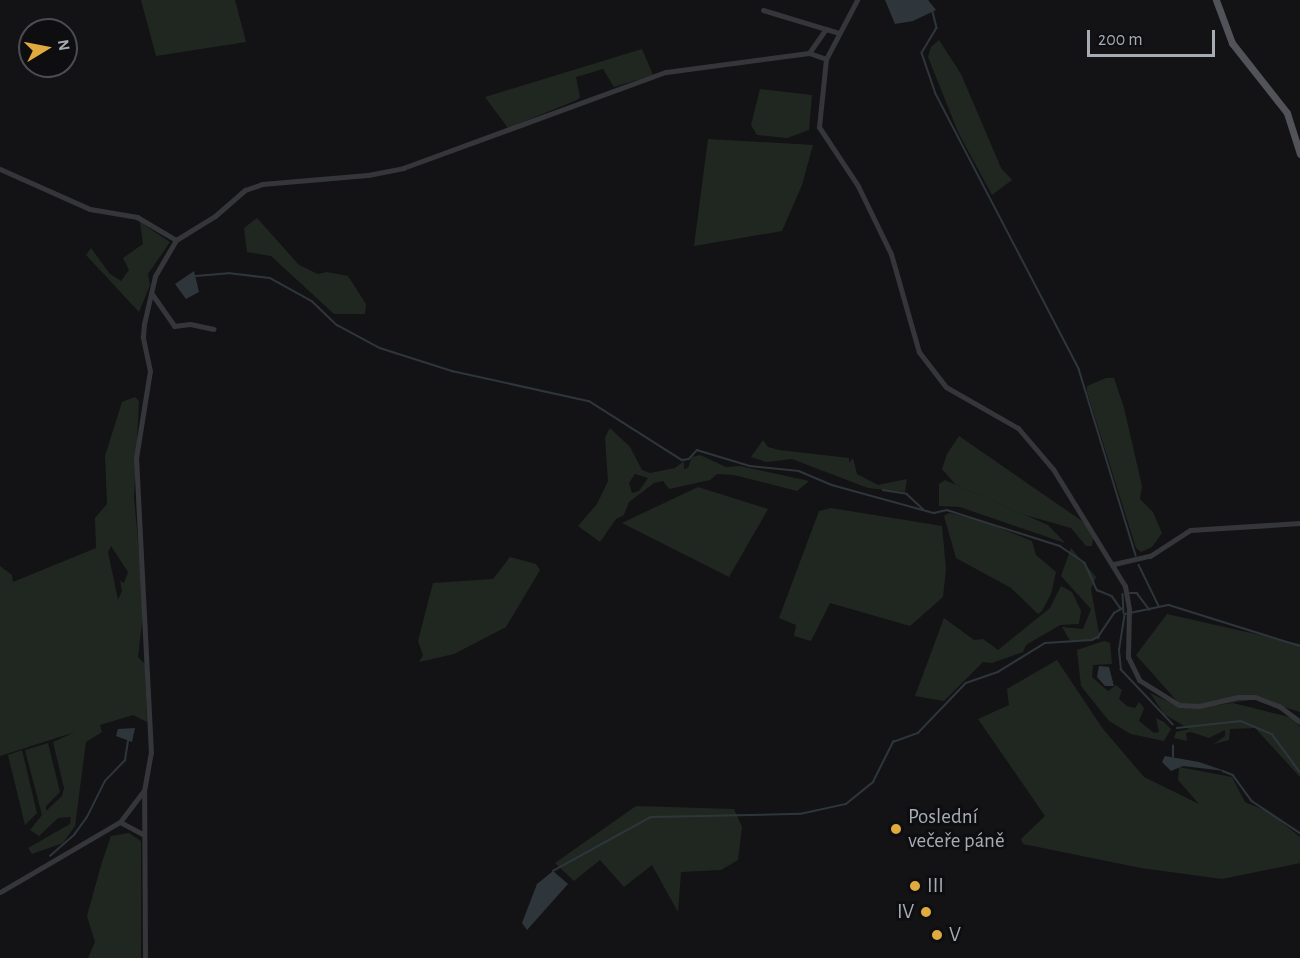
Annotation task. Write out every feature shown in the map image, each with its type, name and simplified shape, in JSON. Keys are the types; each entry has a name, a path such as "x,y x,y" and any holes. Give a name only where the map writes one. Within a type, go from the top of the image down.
{"main road":[{"path":"1216,0 1232,43 1287,112 1300,154"}],"street":[{"path":"857,0 826,59 819,128 858,186 891,254 909,328 919,352 936,376 956,395 1002,417 1034,443 1114,564 1125,586 1130,618 1130,666 1139,680 1167,700 1199,706 1238,697 1255,697 1279,706 1300,722"},
{"path":"764,10 839,33"},
{"path":"809,53 826,29"},
{"path":"145,958 144,791 150,744 136,458 140,416 149,380 143,337 160,266 176,240 215,216 245,190 262,184 368,175 403,168 666,72 809,53 826,59"},
{"path":"0,170 90,209 137,217 176,240"},
{"path":"152,293 174,326 190,324 213,329"},
{"path":"1114,564 1150,556 1190,530 1300,524"},
{"path":"0,892 120,822 144,791"},
{"path":"120,822 143,834"}],"shaded area":[{"path":"141,0 235,0 246,42 156,56"},
{"path":"885,0 928,0 936,10 913,21 895,24"},
{"path":"939,40 961,74 1001,168 1012,180 992,195 958,132 928,57 931,47"},
{"path":"642,49 653,75 614,87 603,69 576,77 580,97 577,100 508,128 485,97"},
{"path":"760,89 812,95 809,130 787,138 757,135 751,125"},
{"path":"708,139 813,145 802,185 782,231 694,246"},
{"path":"257,218 299,265 318,274 327,272 348,276 366,304 365,314 334,314 271,256 247,252 244,228"},
{"path":"140,222 170,242 148,274 150,285 139,312 86,255 91,248 110,274 121,281 129,270 123,258 143,244"},
{"path":"194,271 199,292 186,299 175,284"},
{"path":"1106,378 1114,378 1124,408 1142,486 1140,499 1153,512 1162,533 1152,547 1141,552 1136,548 1087,392 1087,386"},
{"path":"135,397 139,401 134,498 144,605 138,657 145,664 147,722 133,715 100,725 102,732 86,742 75,826 63,843 32,854 28,848 70,824 71,817 58,818 39,836 30,830 42,815 25,750 48,743 60,792 46,806 46,811 62,796 64,788 53,742 75,732 0,756 0,566 12,575 13,582 96,548 95,518 107,504 105,456 122,402","holes":["111,546 128,572 124,583 120,581 122,591 118,600 108,552"]},
{"path":"610,428 630,447 642,470 650,473 675,468 684,461 684,469 688,468 692,457 700,455 726,467 740,466 809,481 797,491 734,475 717,474 710,480 669,489 663,481 654,483 629,502 624,515 616,519 600,542 578,526 597,504 608,481 605,437","holes":["635,474 648,478 639,491 632,493 629,483"]},
{"path":"959,436 1082,521 1093,538 1092,546 1086,546 1071,528 1025,515 956,485 942,469 947,454"},
{"path":"763,440 768,447 779,450 849,458 849,463 853,458 857,474 878,485 907,479 905,492 868,488 792,459 766,462 751,457"},
{"path":"945,480 1048,525 1065,543 960,507 939,506 939,484"},
{"path":"698,487 768,509 729,577 622,523"},
{"path":"831,508 942,526 946,569 943,597 910,626 830,603 811,641 794,636 796,625 779,618 819,511"},
{"path":"949,513 983,521 1032,541 1036,555 1056,572 1051,594 1042,611 1038,614 1011,588 956,558 944,516"},
{"path":"1071,548 1096,577 1091,589 1100,639 1071,642 1062,627 1083,629 1091,609 1061,576"},
{"path":"510,557 536,564 540,570 506,627 454,654 419,662 423,655 418,641 433,583 493,579"},
{"path":"1061,586 1072,592 1081,611 1079,624 1060,625 1026,645 1023,652 992,663 983,662 944,701 915,696 944,618 974,640 983,639 998,650 1050,608"},
{"path":"1167,614 1300,644 1300,712 1258,699 1185,709 1233,703 1293,718 1300,727 1300,777 1255,728 1230,729 1229,740 1214,744 1225,736 1225,730 1209,738 1191,732 1186,733 1187,741 1174,738 1176,732 1189,729 1164,714 1150,693 1184,709 1136,655"},
{"path":"1104,641 1110,643 1112,664 1093,665 1092,677 1108,691 1116,685 1122,690 1119,699 1127,706 1135,708 1139,702 1144,708 1139,721 1154,733 1159,732 1156,718 1164,722 1171,729 1164,741 1131,734 1109,721 1081,686 1077,650"},
{"path":"1057,660 1103,729 1144,777 1199,804 1178,780 1179,767 1232,777 1245,802 1269,812 1300,837 1300,863 1222,879 1141,868 1023,844 1021,839 1045,816 978,719 1009,705 1007,689"},
{"path":"1099,666 1109,667 1114,686 1105,686 1097,677"},
{"path":"135,728 132,742 116,736 118,729"},
{"path":"22,750 37,813 25,825 8,755"},
{"path":"1165,756 1199,762 1225,771 1183,766 1171,771 1162,762"},
{"path":"636,806 734,809 742,827 738,860 721,870 681,872 678,912 652,865 624,887 600,860 574,881 555,863"},
{"path":"129,833 141,841 141,958 88,958 95,942 87,916 102,862 111,836"},
{"path":"553,871 568,884 527,930 522,923 537,884"}],"waterway":[{"path":"933,12 937,28 922,53 936,94 1079,369 1136,555"},
{"path":"196,276 228,273 270,278 312,301 337,325 380,348 452,371 589,401 682,460 689,459 697,450 750,466 799,471 832,485 934,513 947,510 1060,546 1085,563 1097,590 1112,596 1121,609"},
{"path":"883,490 907,494 923,509"},
{"path":"1139,565 1159,606"},
{"path":"1130,593 1137,593 1150,610"},
{"path":"1123,594 1124,613"},
{"path":"1173,725 1121,670 1119,650 1125,614 1169,605 1300,646"},
{"path":"553,871 651,817 800,814 846,804 873,782 893,742 918,733 966,683 998,672 1045,643 1092,640 1098,637 1114,613 1123,608"},
{"path":"1177,728 1241,721 1272,734 1300,772"},
{"path":"50,856 74,835 87,817 105,781 125,760 128,741"},
{"path":"1173,746 1173,757"},
{"path":"1223,771 1233,775 1252,801 1300,833"}],"place":[{"name":"Poslední večeře páně","path":"896,829"},
{"name":"III","path":"915,886"},
{"name":"IV","path":"926,912"},
{"name":"V","path":"937,935"}]}
